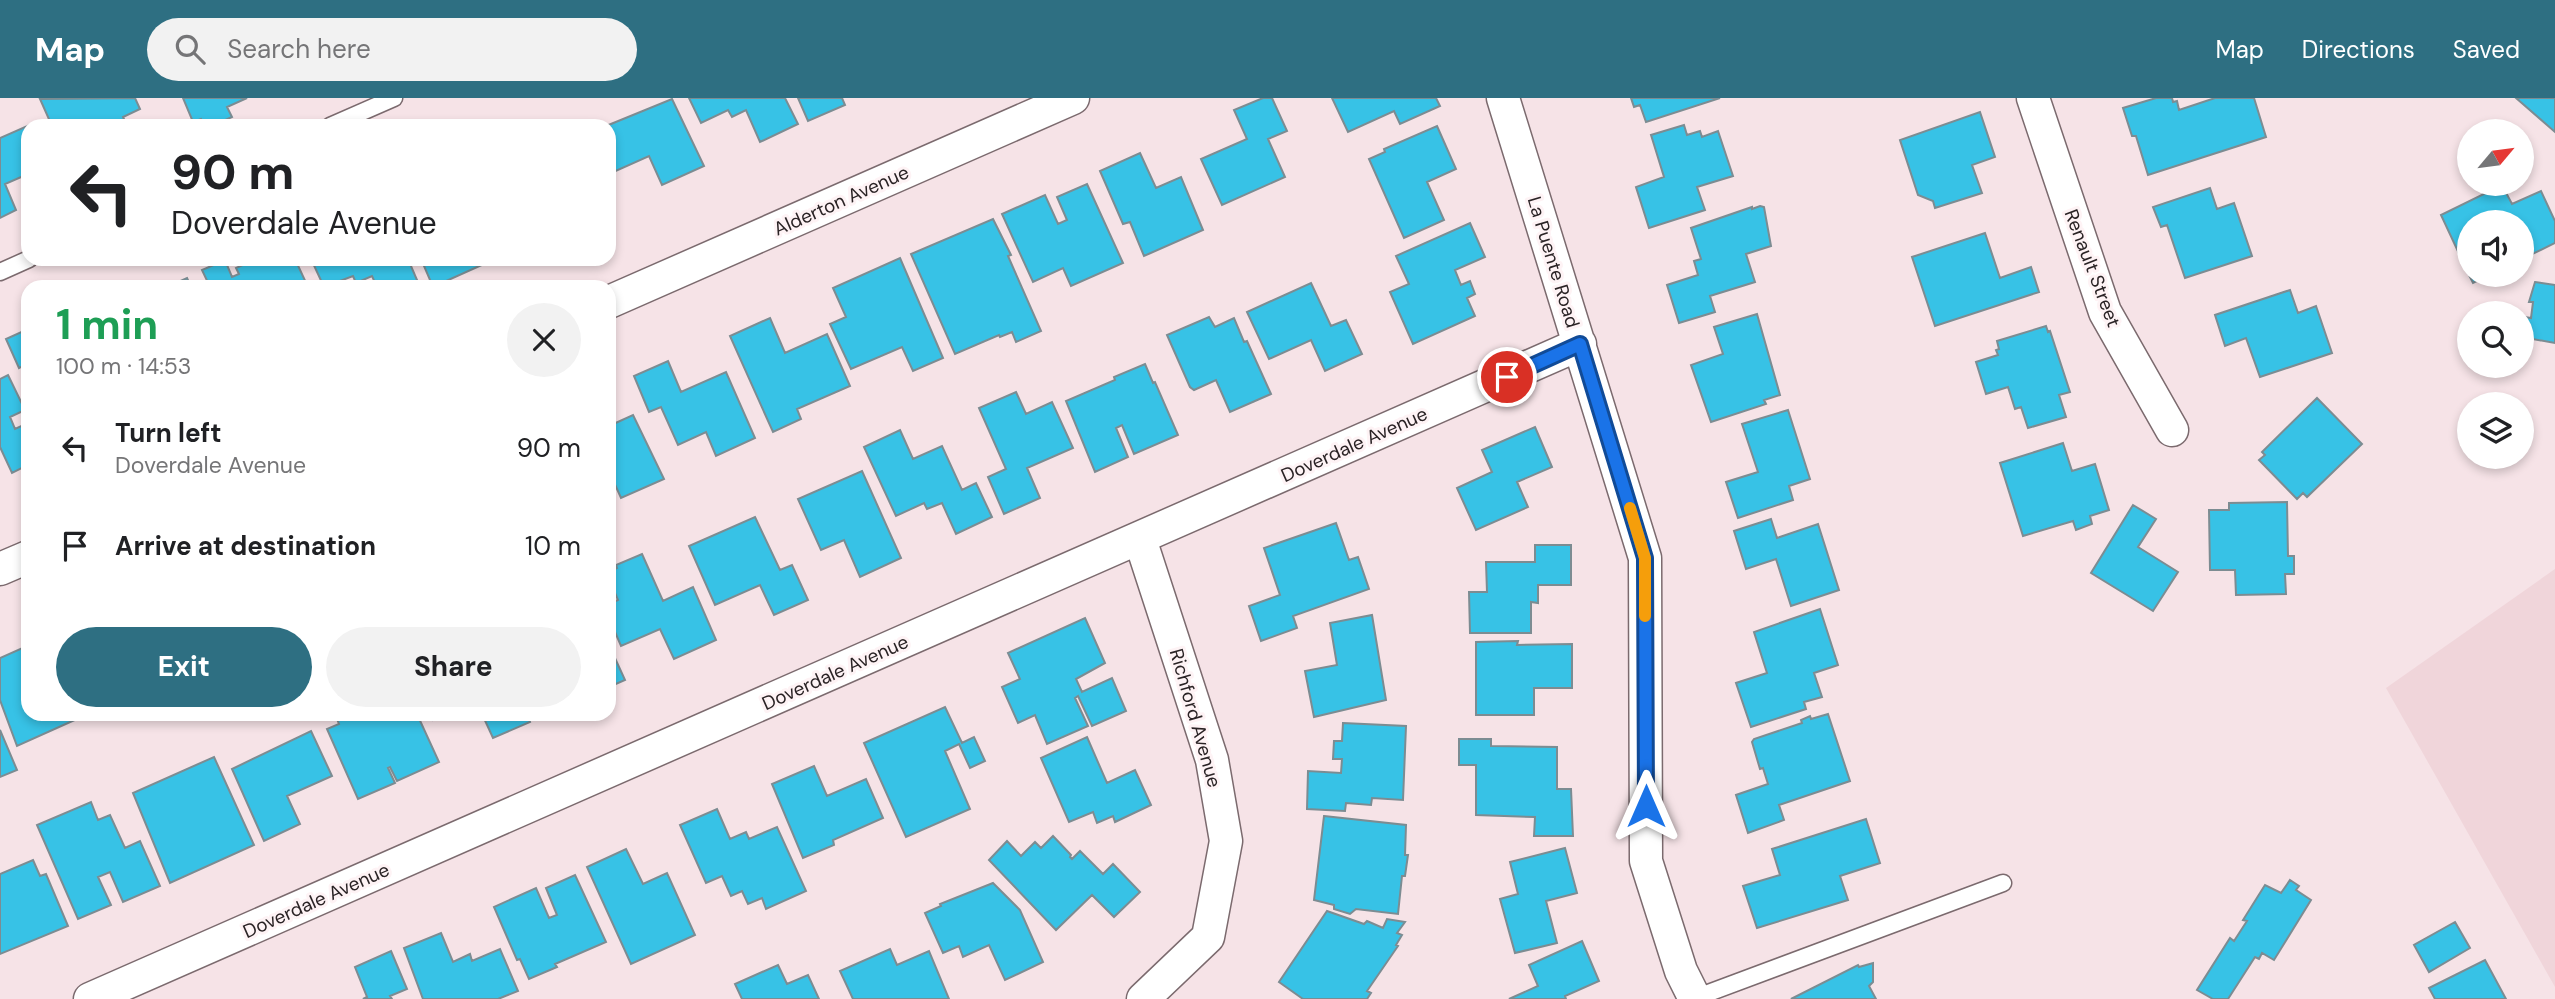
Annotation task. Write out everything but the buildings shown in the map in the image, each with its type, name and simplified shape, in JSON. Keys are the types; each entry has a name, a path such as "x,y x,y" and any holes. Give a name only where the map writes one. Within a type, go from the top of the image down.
{"street":[{"name":"Alderton Avenue","path":"616,299 1073,98"},
{"name":"La Puente Road","path":"1503,98 1645,558 1646,861 1681,971 1695,999"},
{"name":"Renault Street","path":"2033,98 2105,312 2172,430"},
{"name":"Doverdale Avenue","path":"90,999 1580,344"},
{"name":"Richford Avenue","path":"1140,539 1212,760 1226,841 1209,937 1143,999"},
{"path":"0,569 21,560"}],"lane":[{"path":"346,119 394,98"},
{"path":"0,272 21,263"},
{"path":"1695,999 2003,883"}],"shaded area":[{"path":"2555,569 2555,987 2386,688"}],"slow traffic":[{"path":"1630,508 1645,558 1645,616"}],"route":[{"path":"1507,377 1580,344 1645,558 1646,806"}]}
